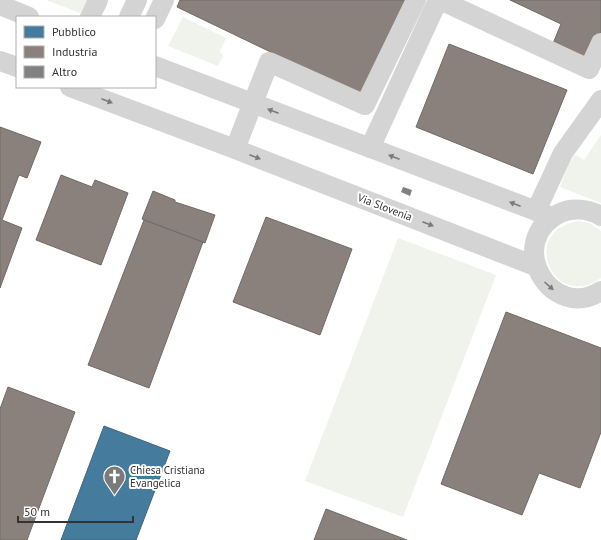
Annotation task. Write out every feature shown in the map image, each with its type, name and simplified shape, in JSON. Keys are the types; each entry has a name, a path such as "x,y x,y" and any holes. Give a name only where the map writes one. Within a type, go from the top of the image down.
{"street":[{"path":"90,16 98,0"},
{"path":"129,16 137,0"},
{"path":"156,17 164,0"},
{"path":"235,149 269,62 364,105 416,0"},
{"path":"370,148 439,0 589,69 601,42"},
{"path":"0,6 26,16"},
{"path":"0,60 16,67"},
{"path":"156,66 544,214 580,209 595,212 601,216"},
{"name":"Via Slovenia","path":"73,88 235,149 535,266"},
{"path":"601,100 563,153 544,214 542,227 536,239 534,252 535,266 542,279 552,290 566,297 581,298 595,295 601,291"}],"shaded area":[{"path":"46,0 87,0 80,13"},
{"path":"183,17 226,38 220,51 223,56 218,66 168,46"},
{"path":"601,135 601,203 560,187 569,164 575,155 584,160"},
{"path":"578,221 589,223 601,231 601,278 584,286 569,285 557,278 549,266 547,253 550,239 560,228"},
{"path":"398,238 496,275 403,517 305,481"}],"building: Pubblico":[{"name":"Chiesa Cristiana Evangelica","path":"104,426 170,451 136,540 61,540"}],"building: Industria":[{"path":"180,0 406,0 362,96 177,7"},
{"path":"510,0 601,0 601,33 587,62 552,46 561,24"},
{"path":"449,44 567,90 533,174 416,127"},
{"path":"0,127 41,142 27,178 19,175 2,220 22,228 0,288"},
{"path":"61,175 92,187 95,180 128,193 101,265 36,240"},
{"path":"153,191 175,200 175,202 215,215 205,243 142,219"},
{"path":"266,217 352,249 320,335 233,302"},
{"path":"144,220 203,242 149,388 88,365"},
{"path":"506,312 601,348 601,432 580,488 539,473 522,515 441,484"},
{"path":"8,387 75,412 27,540 0,540 0,409"},
{"path":"326,509 407,540 314,540"}],"building: Altro":[{"path":"403,187 412,190 410,196 401,192"}],"place":[{"name":"Chiesa Cristiana Evangelica","path":"115,496"}]}
